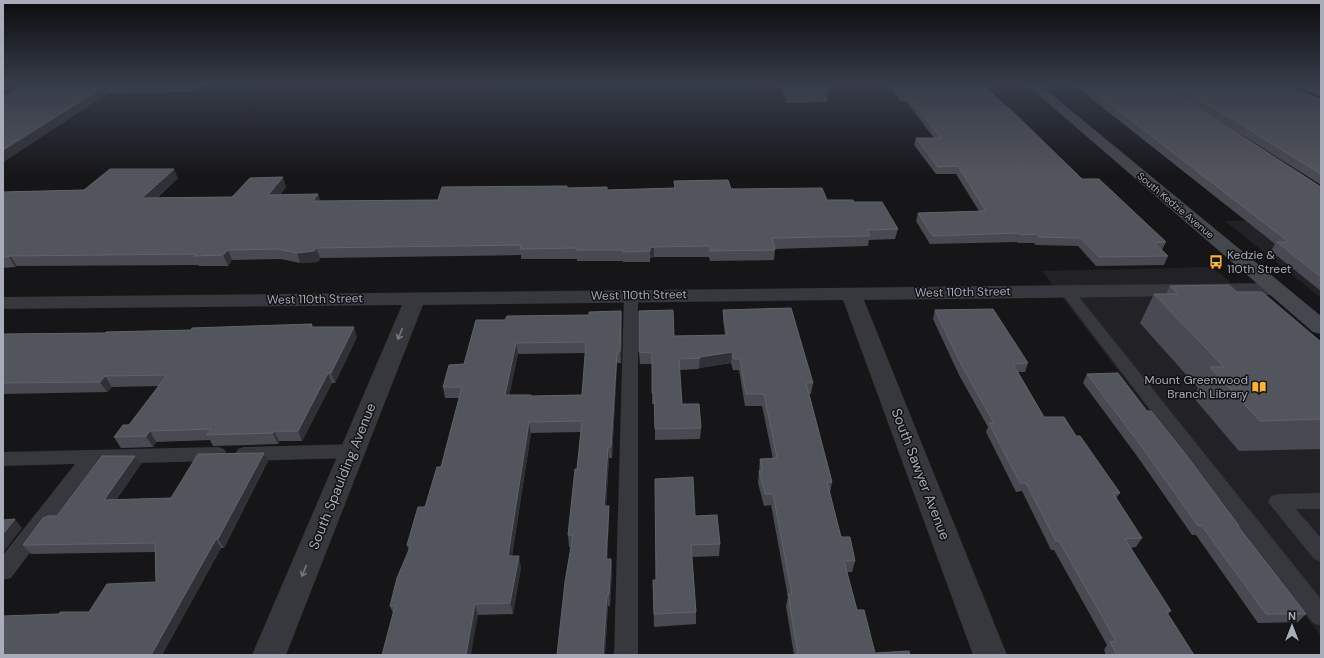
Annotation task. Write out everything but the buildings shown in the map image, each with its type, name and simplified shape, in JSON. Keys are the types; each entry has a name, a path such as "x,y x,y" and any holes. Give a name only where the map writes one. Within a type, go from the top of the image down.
{"main road":[{"name":"South Kedzie Avenue","path":"1069,115 1321,327"}],"street":[{"name":"West 110th Street","path":"7,306 631,295 1276,289"},
{"name":"South Sawyer Avenue","path":"851,293 990,655"},
{"name":"South Spaulding Avenue","path":"270,655 415,298"}],"lane":[{"path":"1066,290 1321,616"},
{"path":"626,655 631,295"},
{"path":"3,459 352,451"},
{"path":"3,571 92,458"},
{"path":"1321,501 1278,502 1321,553"}],"shaded area":[{"path":"1321,220 1321,298 1225,221"},
{"path":"1213,267 1321,363 1321,636 1042,271"}],"place":[{"name":"Kedzie & 110th Street","path":"1216,262"},
{"name":"Mount Greenwood Branch Library","path":"1259,387"}]}
